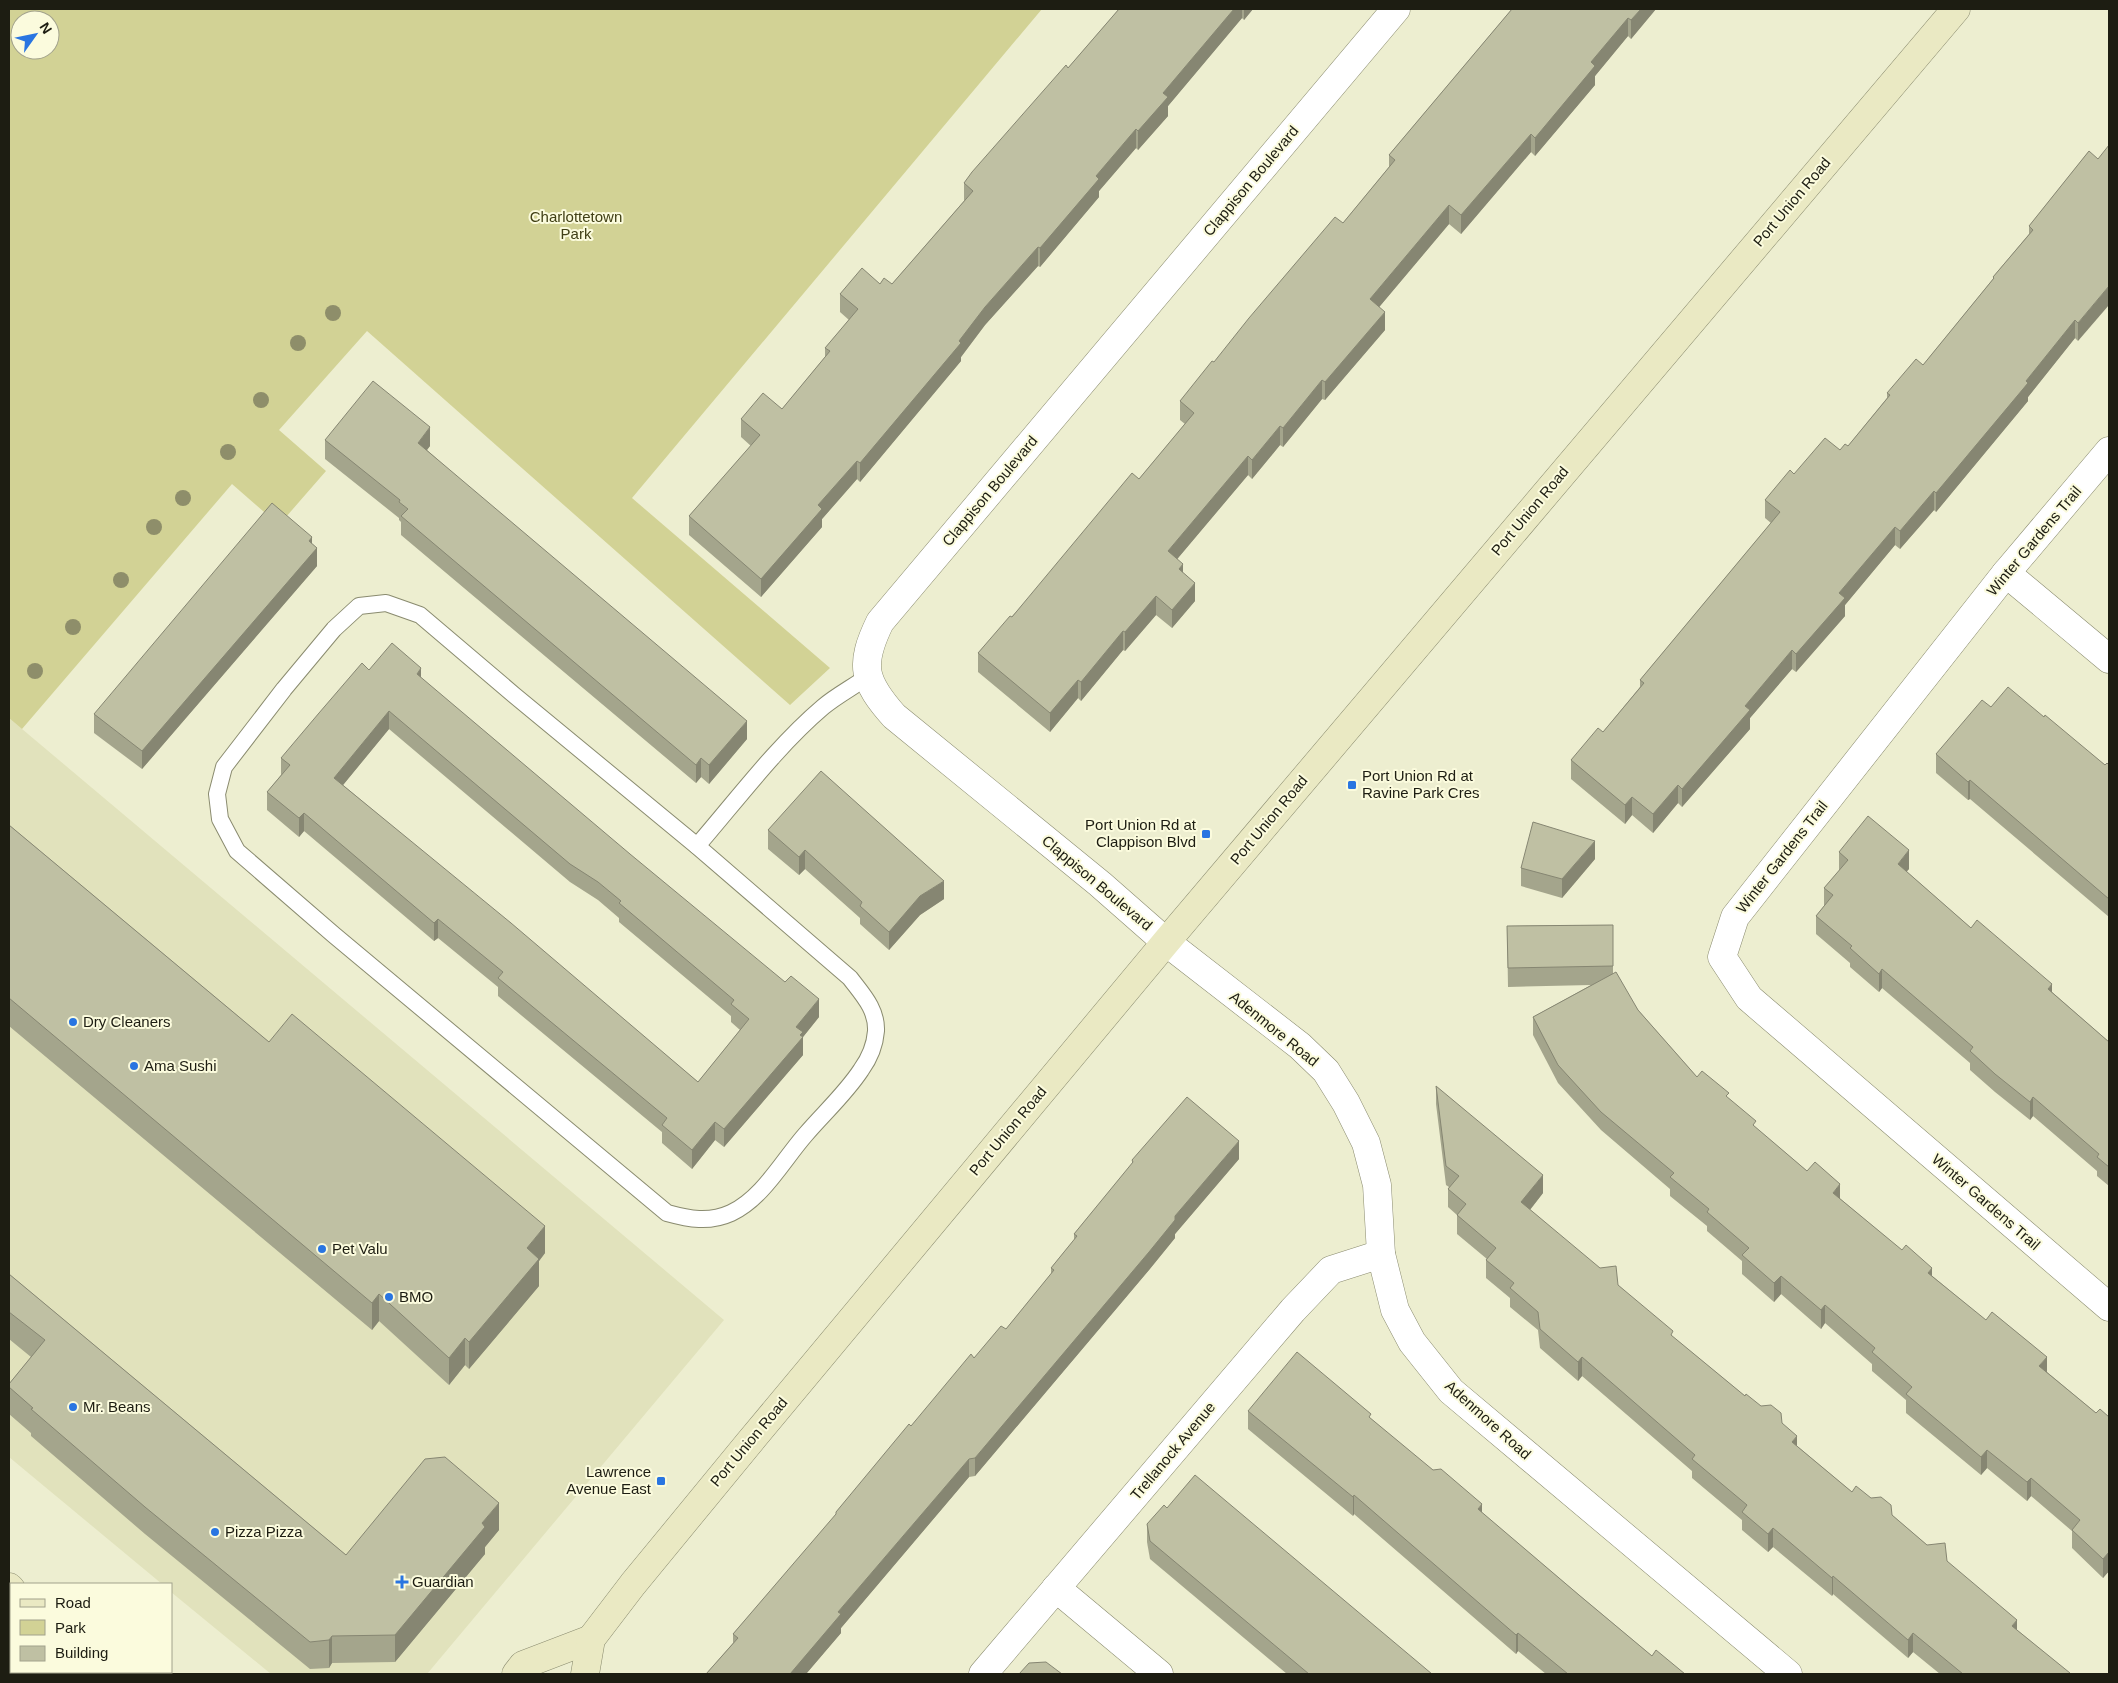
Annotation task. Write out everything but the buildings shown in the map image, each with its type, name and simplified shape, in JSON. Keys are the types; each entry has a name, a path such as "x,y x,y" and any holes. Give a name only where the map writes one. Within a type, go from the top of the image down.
{"main road":[{"name":"Port Union Road","path":"585,1674 591,1640 633,1584 748,1444 1166,942 1956,9"},
{"path":"516,1674 523,1665 591,1640"}],"street":[{"name":"Clappison Boulevard","path":"1166,942 1100,884 894,716 874,690 867,677 866,662 870,644 880,622 1396,9"},
{"name":"Winter Gardens Trail","path":"2109,451 2006,574 1735,917 1722,957 1749,998 2109,1307"},
{"path":"2006,574 2109,660"},
{"name":"Adenmore Road","path":"1166,942 1300,1046 1326,1071 1346,1103 1366,1143 1377,1185 1380,1254 1395,1310 1412,1342 1451,1391 1788,1674"},
{"name":"Trellanock Avenue","path":"983,1674 1292,1310 1330,1270 1380,1254"},
{"path":"1056,1588 1159,1674"}],"lane":[{"path":"386,603 420,615 697,846 850,978 869,1002 876,1032 870,1055 861,1071 805,1135 753,1199 730,1213 707,1220 688,1219 667,1213 236,851 220,819 217,794 224,767 334,629 359,606 386,603"},
{"path":"697,846 772,759 810,719 824,706 867,677"}],"shaded area":[{"path":"9,718 724,1320 427,1674 271,1674 172,1593 172,1583 161,1583 9,1457"}],"green space":[{"name":"Charlottetown Park","path":"9,9 1042,9 632,498 830,668 790,705 367,331 279,430 326,471 279,525 232,484 22,729 9,718"}],"place":[{"name":"Port Union Rd at Ravine Park Cres","path":"1352,785"},
{"name":"Port Union Rd at Clappison Blvd","path":"1206,834"},
{"name":"Dry Cleaners","path":"73,1022"},
{"name":"Ama Sushi","path":"134,1066"},
{"name":"Pet Valu","path":"322,1249"},
{"name":"BMO","path":"389,1297"},
{"name":"Mr. Beans","path":"73,1407"},
{"name":"Lawrence Avenue East","path":"661,1481"},
{"name":"Pizza Pizza","path":"215,1532"},
{"name":"Guardian","path":"402,1582"}]}
